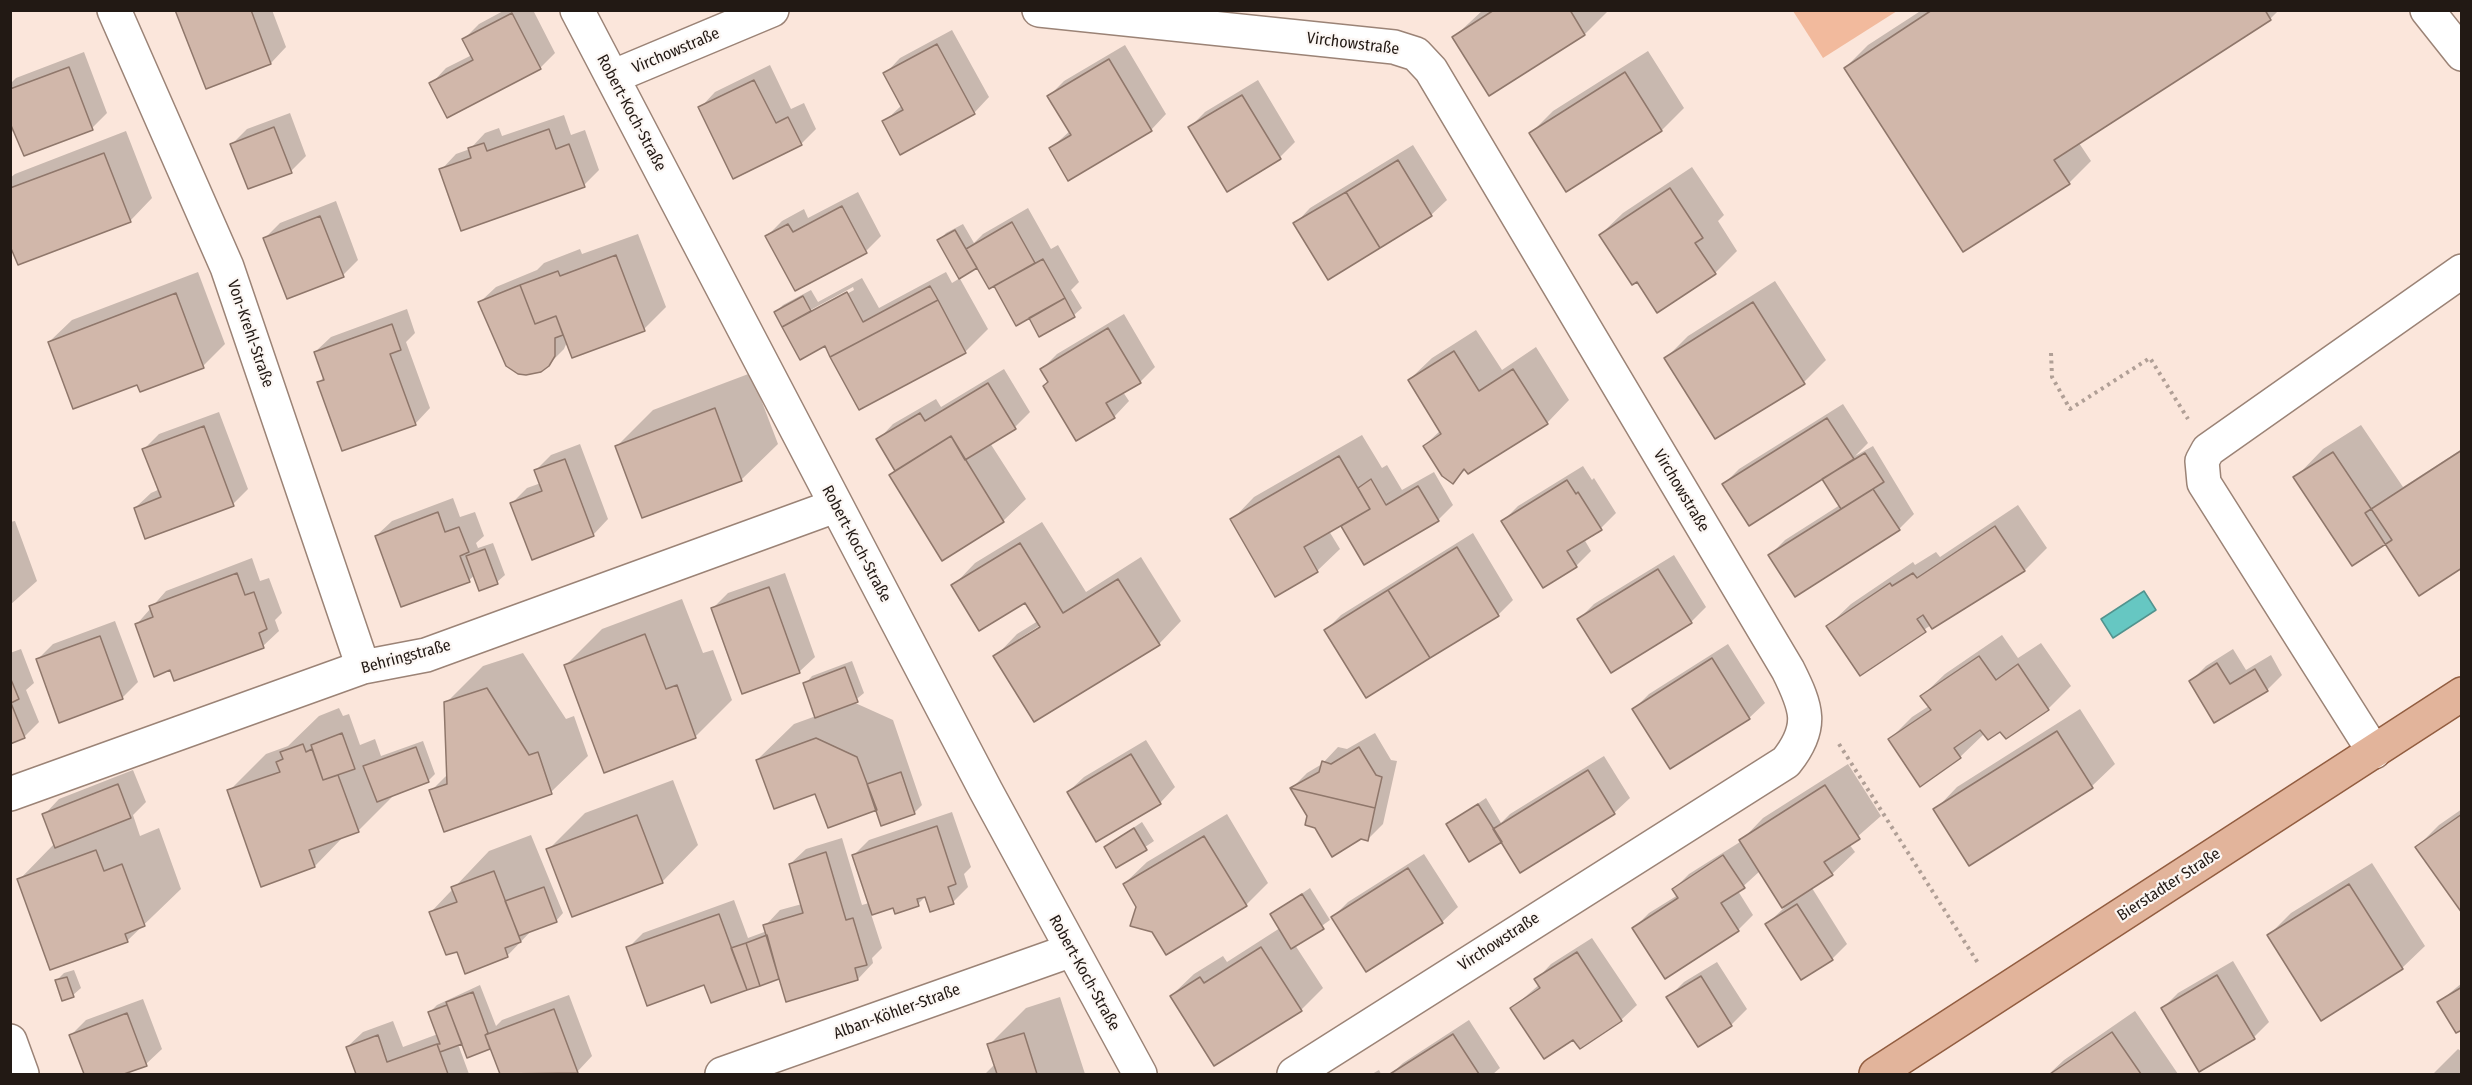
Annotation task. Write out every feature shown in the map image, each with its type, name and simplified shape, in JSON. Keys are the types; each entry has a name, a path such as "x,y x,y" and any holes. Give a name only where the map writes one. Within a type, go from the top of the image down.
{"main road":[{"name":"Bierstadter Straße","path":"1876,1074 2462,694"}],"street":[{"name":"Von-Krehl-Straße","path":"114,10 227,267 363,667"},
{"name":"Robert-Koch-Straße","path":"577,10 835,506 1140,1074"},
{"name":"Virchowstraße","path":"612,77 772,10"},
{"name":"Virchowstraße","path":"1039,10 1394,46 1416,54 1431,70 1788,670 1799,693 1805,717 1800,744 1785,762 1294,1074"},
{"path":"2427,10 2462,54"},
{"path":"2374,752 2204,483 2202,461 2208,450 2462,272"},
{"name":"Behringstraße","path":"10,794 363,667 426,655 835,506"},
{"name":"Alban-Köhler-Straße","path":"722,1074 1072,950"},
{"path":"10,1041 22,1074"}],"path":[{"path":"2051,353 2052,377 2070,409 2150,358 2182,408"},
{"path":"1805,717 1840,744 1999,996"}],"shaded area":[{"path":"1793,11 1897,11 1823,58"}],"water":[{"path":"2144,591 2156,610 2113,638 2101,619"}],"building":[{"path":"175,10 251,10 271,64 206,89"},
{"path":"1494,10 1570,10 1585,35 1489,96 1452,37"},
{"path":"1932,10 2265,10 2271,20 2054,160 2070,184 1963,252 1844,68"},
{"path":"512,13 541,69 447,118 429,83 473,60 462,39"},
{"path":"937,44 975,114 900,155 882,121 903,110 883,73"},
{"path":"1109,59 1152,131 1068,181 1049,148 1071,135 1047,96"},
{"path":"69,67 93,130 24,156 10,123 10,89"},
{"path":"1625,72 1662,131 1566,192 1529,133"},
{"path":"754,80 776,123 788,117 802,145 733,179 698,107"},
{"path":"1242,95 1281,159 1227,192 1188,127"},
{"path":"274,127 292,173 248,189 230,144"},
{"path":"549,129 556,149 569,144 585,187 461,231 439,169 471,158 468,148 484,143 487,151"},
{"path":"104,153 131,222 18,265 10,246 10,188"},
{"path":"1398,160 1432,216 1380,248 1346,192"},
{"path":"1670,188 1703,238 1695,243 1716,274 1657,313 1637,282 1632,285 1599,235"},
{"path":"1346,192 1380,248 1328,280 1293,223"},
{"path":"842,206 867,253 795,291 765,236 788,224 793,232"},
{"path":"320,216 344,277 287,299 263,238"},
{"path":"1012,222 1035,263 989,289 966,249"},
{"path":"955,230 977,268 959,279 937,240"},
{"path":"616,255 645,331 572,358 556,316 535,324 520,285 558,271 560,276"},
{"path":"1043,259 1065,298 1016,326 994,286"},
{"path":"520,285 535,324 556,316 563,335 555,338 555,356 549,366 541,372 526,375 518,374 506,366 478,302"},
{"path":"930,286 938,300 830,357 825,346 800,360 782,327 847,292 863,322"},
{"path":"176,293 204,368 140,392 137,385 73,409 48,342"},
{"path":"803,296 811,311 782,327 774,312"},
{"path":"1065,298 1075,317 1039,337 1029,318"},
{"path":"938,300 966,353 859,410 830,357"},
{"path":"1753,302 1805,384 1715,439 1664,358"},
{"path":"392,324 401,350 390,354 416,425 342,451 317,382 324,380 314,352"},
{"path":"1108,328 1141,383 1106,403 1115,418 1076,441 1043,386 1048,382 1040,369"},
{"path":"1454,351 1479,391 1513,369 1548,424 1468,474 1464,469 1453,484 1442,476 1423,446 1441,434 1408,380"},
{"path":"988,383 1016,429 965,460 951,436 895,471 876,439 920,413 925,421"},
{"path":"715,408 742,481 642,518 615,446"},
{"path":"1827,418 1854,459 1749,526 1722,484"},
{"path":"204,426 234,506 145,539 134,508 161,497 142,449"},
{"path":"951,436 1004,522 942,561 889,475"},
{"path":"2462,450 2462,568 2419,596 2365,513"},
{"path":"2333,452 2392,540 2352,566 2293,477"},
{"path":"1865,453 1884,482 1841,509 1822,479"},
{"path":"1339,456 1370,509 1304,547 1318,572 1275,597 1230,519"},
{"path":"565,459 594,536 532,560 510,503 542,491 534,470"},
{"path":"1371,479 1386,505 1418,486 1439,521 1364,565 1341,526 1370,509 1358,488"},
{"path":"1567,480 1576,494 1578,492 1602,530 1567,551 1577,567 1543,588 1501,521"},
{"path":"1873,489 1900,530 1795,597 1768,555"},
{"path":"438,512 445,532 459,527 469,552 460,556 470,582 401,607 375,536"},
{"path":"1995,526 2025,571 1932,629 1923,615 1917,619 1926,632 1860,676 1826,626 1890,583 1892,586 1913,573 1917,578"},
{"path":"1020,543 1063,613 1118,579 1160,645 1034,722 993,656 1040,627 1025,603 979,631 951,585"},
{"path":"1457,547 1499,616 1430,658 1388,590"},
{"path":"485,549 498,584 479,591 466,556"},
{"path":"1658,569 1692,623 1611,673 1577,619"},
{"path":"237,573 245,595 254,592 267,629 259,633 264,648 174,681 170,670 154,677 135,624 153,617 149,606"},
{"path":"769,587 800,673 742,694 711,608"},
{"path":"1388,590 1430,658 1366,698 1324,630"},
{"path":"645,634 666,689 677,685 696,738 604,773 564,665"},
{"path":"100,636 123,699 59,723 36,659"},
{"path":"1979,656 1996,680 2018,664 2049,710 2006,739 2000,732 1988,740 1980,730 1954,748 1961,758 1920,787 1888,739 1931,710 1920,696"},
{"path":"1712,658 1750,719 1670,769 1632,709"},
{"path":"2217,663 2230,684 2255,669 2268,691 2214,723 2189,681"},
{"path":"845,667 858,702 815,718 803,683"},
{"path":"10,677 19,699 11,703 25,738 10,744"},
{"path":"487,688 529,755 538,752 552,794 444,832 429,790 447,784 444,702"},
{"path":"2057,731 2093,788 1969,866 1933,809"},
{"path":"342,733 355,769 323,780 311,745"},
{"path":"816,738 857,757 877,810 828,828 815,794 774,809 756,760"},
{"path":"303,744 306,752 312,749 323,780 338,775 359,832 309,850 315,867 261,887 227,790 280,772 276,762 283,759 280,752"},
{"path":"416,747 429,782 377,802 363,766"},
{"path":"1359,747 1376,775 1382,777 1375,808 1290,788 1319,772 1322,761 1331,764"},
{"path":"1131,754 1161,804 1096,842 1067,792"},
{"path":"1588,770 1615,814 1520,873 1493,829"},
{"path":"901,772 915,814 881,826 867,784"},
{"path":"118,784 131,818 55,848 42,814"},
{"path":"1825,785 1860,839 1824,862 1833,875 1782,908 1739,840"},
{"path":"1290,788 1375,808 1368,841 1361,839 1332,857 1315,828 1305,825 1307,816"},
{"path":"1478,804 1502,842 1469,862 1446,824"},
{"path":"2462,814 2462,913 2415,847"},
{"path":"637,815 663,883 572,917 546,849"},
{"path":"937,826 956,884 948,887 954,904 930,912 925,897 917,899 919,906 895,914 893,908 872,915 852,855"},
{"path":"1134,828 1147,850 1116,868 1104,847"},
{"path":"1204,836 1247,906 1166,955 1152,932 1130,926 1136,907 1123,884"},
{"path":"96,850 104,871 122,864 145,926 125,934 128,942 50,970 17,879"},
{"path":"826,852 846,920 853,918 867,965 855,968 858,980 786,1002 763,925 803,913 789,864"},
{"path":"1723,855 1745,888 1721,903 1739,931 1665,979 1632,928 1678,898 1672,889"},
{"path":"1408,868 1443,923 1366,972 1331,917"},
{"path":"494,871 521,942 505,948 508,957 465,974 457,952 446,955 429,912 457,902 451,887"},
{"path":"2349,884 2403,969 2321,1021 2267,935"},
{"path":"544,887 557,922 519,936 505,901"},
{"path":"1302,894 1324,929 1291,949 1270,914"},
{"path":"1797,904 1833,960 1801,980 1765,924"},
{"path":"719,914 747,990 711,1003 704,985 647,1006 626,947"},
{"path":"767,935 779,979 760,986 746,943"},
{"path":"746,943 760,986 747,990 731,948"},
{"path":"1261,947 1302,1011 1214,1066 1170,996 1200,977 1204,983"},
{"path":"1577,952 1622,1021 1580,1049 1573,1040 1544,1059 1510,1008 1540,988 1534,979"},
{"path":"2217,975 2255,1039 2199,1072 2161,1008"},
{"path":"1701,976 1732,1026 1698,1047 1666,997"},
{"path":"67,977 74,997 62,1001 55,980"},
{"path":"2462,987 2462,1030 2456,1033 2437,1002"},
{"path":"473,992 488,1033 485,1035 490,1049 467,1058 446,1002"},
{"path":"447,1005 462,1044 440,1052 437,1044 440,1044 428,1012"},
{"path":"554,1009 578,1073 500,1074 485,1035"},
{"path":"127,1013 147,1066 124,1074 84,1074 69,1035"},
{"path":"2112,1032 2141,1074 2050,1074"},
{"path":"1024,1033 1037,1074 997,1074 987,1044"},
{"path":"1453,1034 1479,1074 1390,1074"},
{"path":"378,1035 387,1062 437,1044 448,1074 356,1074 346,1047"}]}
